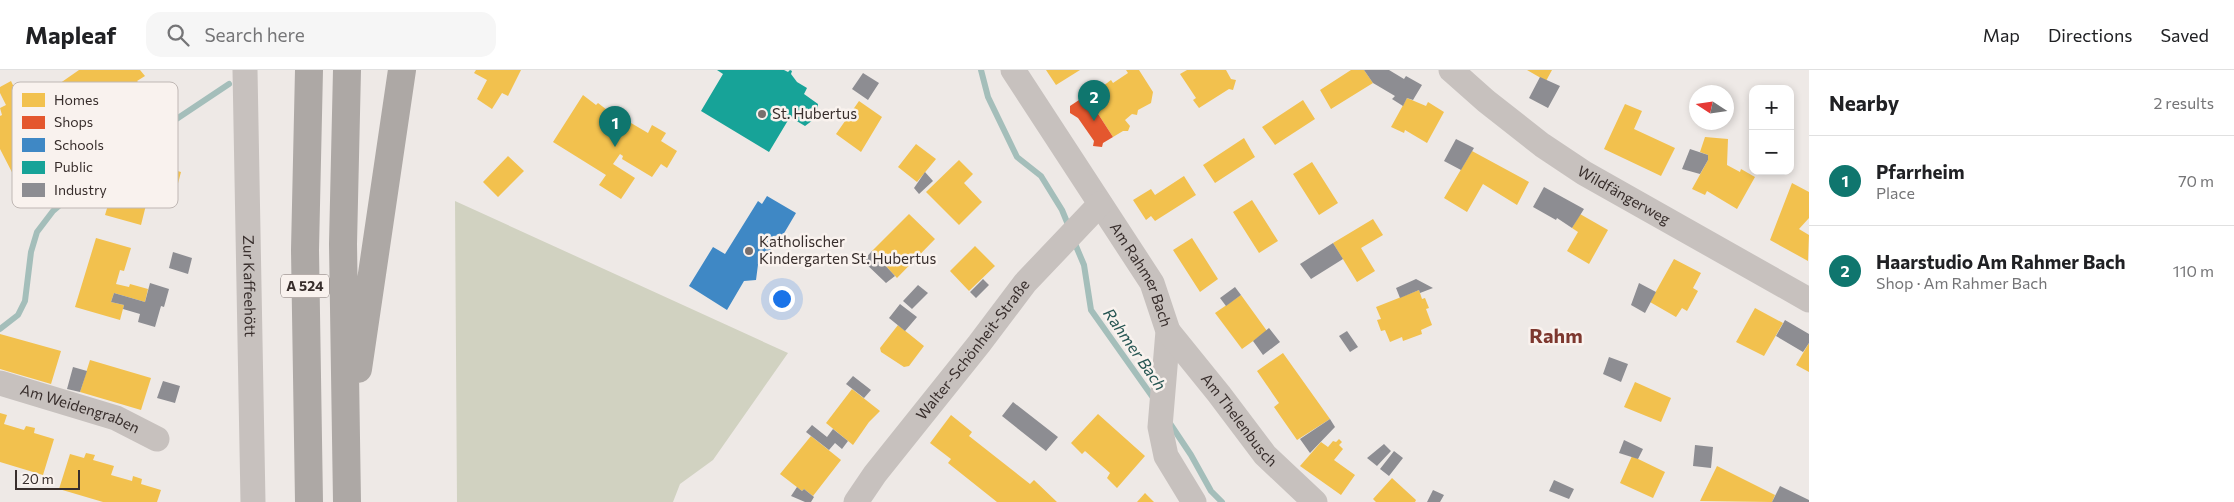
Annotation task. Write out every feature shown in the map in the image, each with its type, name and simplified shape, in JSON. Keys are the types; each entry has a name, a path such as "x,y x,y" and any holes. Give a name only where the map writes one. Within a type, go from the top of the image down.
{"highway":[{"name":"A 524","path":"309,70 304,250 309,502"},
{"name":"A 524","path":"347,70 343,244 347,502"},
{"path":"346,452 402,70"}],"street":[{"name":"Zur Kaffeehött","path":"245,70 252,502"},
{"name":"Am Rahmer Bach","path":"1013,70 1094,210 1152,283 1168,331 1160,427 1166,456 1194,502"},
{"name":"Wildfängerweg","path":"1451,70 1535,140 1584,173 1809,300"},
{"name":"Walter-Schönheit-Straße","path":"856,502 875,474 1025,283 1094,210"},
{"name":"Am Thelenbusch","path":"1168,331 1265,455 1315,502"},
{"name":"Am Weidengraben","path":"0,383 116,418 157,439"}],"green space":[{"path":"455,201 788,353 713,460 680,484 673,502 457,502"}],"building: Homes":[{"path":"79,70 140,70 145,76 138,82 62,82"},
{"path":"476,70 521,70 508,96 502,93 492,109 477,99 487,80 474,73"},
{"path":"1046,70 1080,70 1056,85"},
{"path":"1126,70 1139,70 1153,92 1151,103 1138,110 1137,115 1132,114 1125,120 1130,126 1128,131 1123,131 1113,137 1093,106 1101,101 1099,98 1107,93 1103,86 1111,80 1113,83 1128,73"},
{"path":"1187,70 1226,70 1231,79 1236,80 1233,90 1229,89 1199,108 1193,100 1196,98 1180,74"},
{"path":"1351,70 1364,70 1373,83 1331,109 1320,90"},
{"path":"1527,70 1552,70 1546,81"},
{"path":"11,81 12,83 12,172 0,149 0,116 2,115 0,108 6,105 0,93 0,87"},
{"path":"583,95 611,113 613,110 614,113 648,133 652,125 666,133 661,141 677,151 667,168 661,164 652,177 622,159 623,156 620,154 613,164 635,178 621,199 599,185 606,175 553,142"},
{"path":"1407,98 1426,106 1428,102 1444,112 1427,143 1405,130 1404,133 1391,127"},
{"path":"1303,100 1315,119 1275,145 1262,127"},
{"path":"859,101 882,117 861,152 836,134"},
{"path":"1625,104 1642,111 1634,129 1675,148 1661,176 1604,149"},
{"path":"1705,137 1728,139 1727,165 1740,172 1741,169 1755,177 1737,209 1707,191 1705,195 1692,189 1708,160 1708,155 1700,152"},
{"path":"1244,138 1255,157 1215,183 1203,165"},
{"path":"916,144 936,159 917,182 898,167"},
{"path":"1472,151 1529,182 1517,205 1483,184 1467,212 1444,198"},
{"path":"508,156 524,171 498,197 483,182"},
{"path":"959,160 973,174 964,183 982,202 959,225 926,192"},
{"path":"1312,162 1338,203 1319,215 1293,174"},
{"path":"178,171 181,172 178,183"},
{"path":"1184,176 1196,195 1155,221 1151,216 1146,220 1133,200 1151,189 1155,195"},
{"path":"1792,183 1809,192 1809,218 1799,229 1809,235 1808,261 1770,240"},
{"path":"1252,200 1278,241 1259,253 1233,212"},
{"path":"107,208 145,208 141,225 105,215"},
{"path":"909,214 935,239 897,278 872,251"},
{"path":"1580,214 1608,230 1589,264 1567,251 1578,232 1572,228"},
{"path":"1373,219 1383,235 1361,248 1375,271 1357,282 1333,243"},
{"path":"96,238 131,248 124,271 120,270 116,284 129,287 130,284 148,289 145,302 114,293 111,302 124,305 120,320 75,307"},
{"path":"1192,238 1218,279 1200,292 1173,250"},
{"path":"975,246 995,266 969,291 950,271"},
{"path":"1674,259 1701,273 1693,288 1698,291 1687,311 1682,308 1676,317 1650,302"},
{"path":"1419,290 1422,299 1425,298 1429,308 1426,309 1432,325 1421,330 1422,334 1403,341 1402,337 1390,342 1385,330 1381,331 1377,320 1381,319 1376,307"},
{"path":"1241,295 1267,331 1242,349 1215,313"},
{"path":"1755,308 1783,323 1764,356 1736,342"},
{"path":"898,325 924,346 909,366 904,367 881,352 880,348"},
{"path":"0,334 61,351 51,384 0,369"},
{"path":"1809,343 1809,372 1796,365"},
{"path":"1283,353 1330,419 1297,440 1274,407 1279,403 1257,371"},
{"path":"90,360 151,378 141,410 80,392"},
{"path":"1635,382 1671,398 1661,422 1624,407"},
{"path":"852,389 880,411 869,422 853,445 826,423"},
{"path":"0,413 7,415 4,424 24,430 26,426 35,428 34,433 54,439 43,475 0,462"},
{"path":"1098,414 1145,456 1117,488 1107,478 1110,473 1085,451 1082,454 1071,443"},
{"path":"951,415 972,432 969,436 1030,484 1034,480 1057,502 997,502 948,463 951,459 930,443"},
{"path":"811,436 841,460 813,496 804,489 802,491 780,474"},
{"path":"1339,439 1342,442 1339,445 1343,449 1334,460 1355,475 1341,495 1300,466 1321,442 1328,447 1333,441 1336,442"},
{"path":"86,453 95,455 93,460 114,466 111,475 132,481 133,476 142,479 141,484 161,490 157,502 103,502 59,489 70,454 84,458"},
{"path":"1632,456 1665,472 1653,498 1620,483"},
{"path":"1717,466 1775,495 1772,502 1700,501"},
{"path":"1392,478 1416,500 1415,502 1376,502 1373,499"},
{"path":"1145,493 1154,502 1137,502"}],"building: Shops":[{"path":"1079,100 1085,101 1089,108 1093,106 1113,137 1103,143 1102,147 1093,146 1094,141 1078,118 1070,113 1070,106"}],"building: Schools":[{"name":"Katholischer Kindergarten St. Hubertus","path":"767,196 796,213 783,235 773,236 770,257 759,257 756,280 744,281 727,310 689,286 713,247 725,254 758,201 762,204"}],"building: Public":[{"name":"St. Hubertus","path":"717,70 784,70 788,72 790,70 797,82 807,88 804,94 818,104 817,117 805,126 790,117 769,152 701,111 723,74"}],"building: Industry":[{"path":"1364,70 1389,70 1404,79 1406,76 1422,85 1413,100 1407,98 1403,106 1392,99 1395,96 1373,83"},
{"path":"863,73 879,83 868,100 852,89"},
{"path":"1540,77 1560,86 1548,108 1529,98"},
{"path":"1456,139 1474,148 1461,170 1444,161"},
{"path":"1690,149 1708,155 1708,160 1700,174 1682,169"},
{"path":"925,172 933,181 919,194 914,188"},
{"path":"1544,187 1584,209 1572,228 1557,218 1556,220 1533,207"},
{"path":"1333,243 1343,259 1311,279 1300,264"},
{"path":"872,251 895,276 886,283 863,261"},
{"path":"173,252 192,258 188,274 169,268"},
{"path":"983,279 989,285 976,298 970,292"},
{"path":"1416,279 1433,288 1420,293 1419,290 1400,298 1396,288"},
{"path":"150,283 169,289 164,307 161,306 155,327 138,322 140,314 123,309 124,305 111,302 114,293 145,302"},
{"path":"1639,283 1656,292 1645,313 1631,305"},
{"path":"918,285 928,293 912,309 903,301"},
{"path":"1235,287 1241,295 1226,306 1220,298"},
{"path":"900,304 917,317 905,331 889,318"},
{"path":"1785,320 1809,334 1809,343 1803,352 1776,336"},
{"path":"1269,328 1280,342 1263,355 1253,341"},
{"path":"1347,331 1358,347 1350,352 1339,336"},
{"path":"1609,357 1628,364 1621,382 1603,374"},
{"path":"73,367 87,371 80,392 67,389"},
{"path":"853,376 871,390 864,398 846,384"},
{"path":"163,381 180,386 175,403 157,398"},
{"path":"1013,402 1058,437 1046,451 1002,416"},
{"path":"1330,419 1335,427 1310,453 1300,439"},
{"path":"812,425 827,437 833,429 848,441 842,449 835,443 829,450 806,432"},
{"path":"1624,440 1643,449 1638,459 1619,453"},
{"path":"1384,444 1391,451 1377,466 1367,458"},
{"path":"1695,445 1713,447 1711,468 1693,466"},
{"path":"1394,451 1403,458 1389,476 1380,469"},
{"path":"1554,480 1574,489 1569,499 1549,491"},
{"path":"1780,486 1809,500 1809,502 1772,502"},
{"path":"797,487 802,491 804,489 814,497 811,502 805,502 791,496"},
{"path":"1433,490 1444,495 1440,502 1427,502"}],"waterway":[{"name":"Rahmer Bach","path":"981,70 988,97 1017,157 1041,176 1062,210 1069,227"},
{"name":"Rahmer Bach","path":"178,118 229,84"},
{"name":"Rahmer Bach","path":"0,329 18,315 25,301 31,252 37,232 56,208"},
{"name":"Rahmer Bach","path":"1073,239 1084,265 1091,310 1154,399"},
{"name":"Rahmer Bach","path":"1169,422 1191,455 1211,491 1222,502"}],"place":[{"name":"St. Hubertus","path":"762,114"},
{"name":"Haarstudio Am Rahmer Bach","path":"1094,121"},
{"name":"Pfarrheim","path":"615,147"},
{"name":"Katholischer Kindergarten St. Hubertus","path":"749,251"}],"district":[{"name":"Rahm","path":"1556,336"}]}
